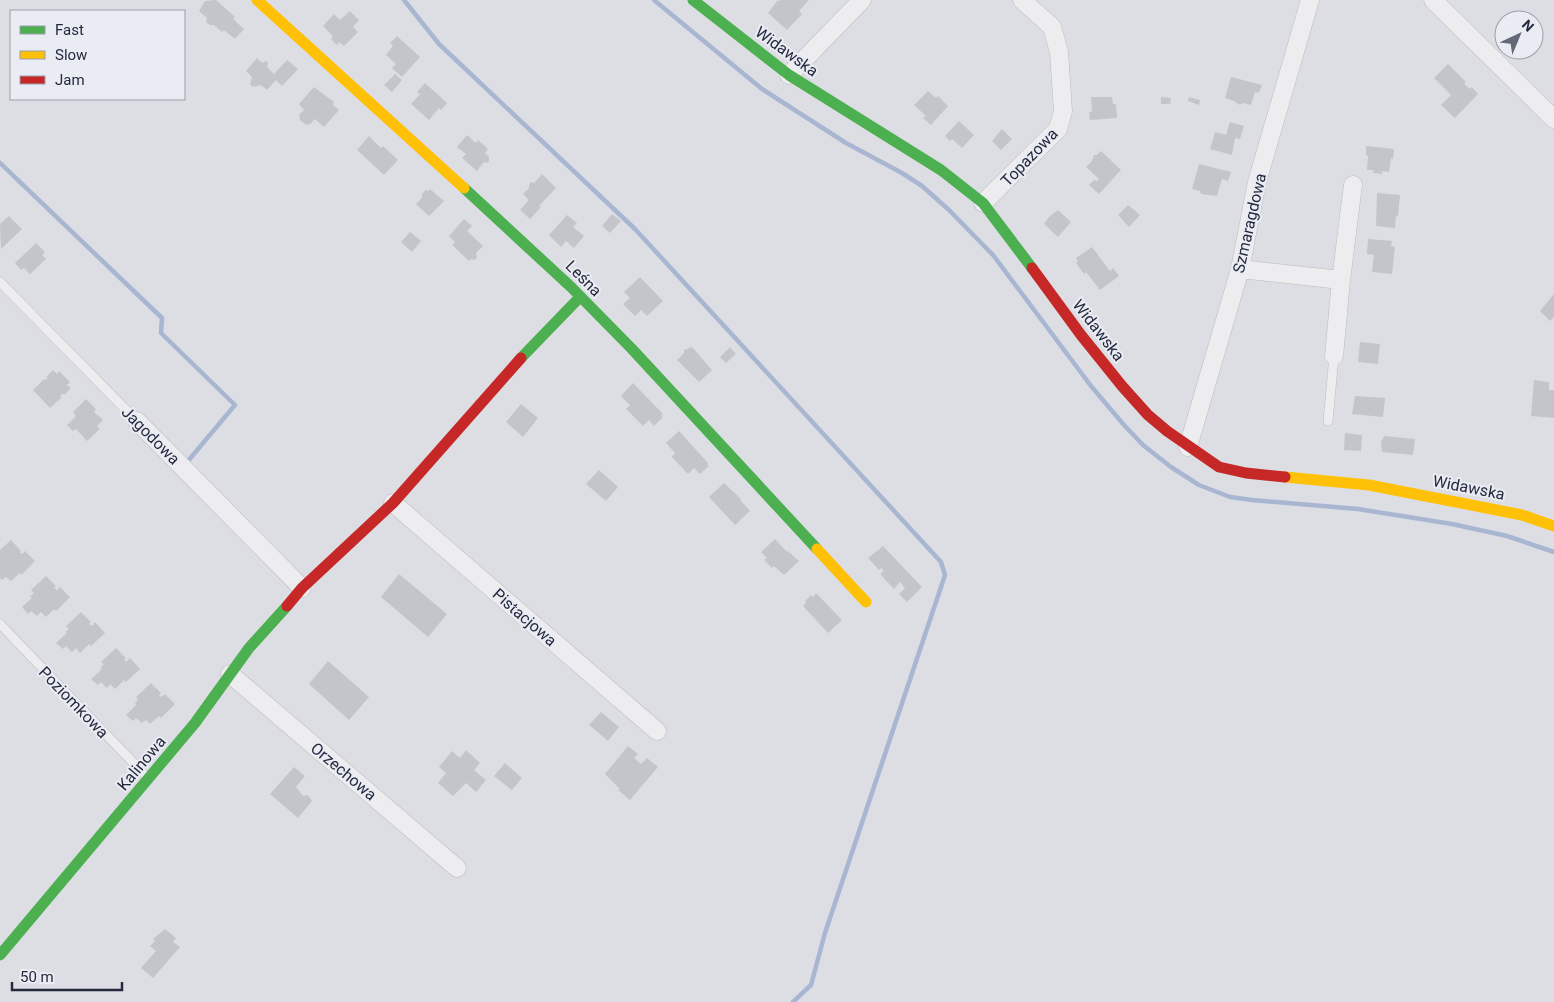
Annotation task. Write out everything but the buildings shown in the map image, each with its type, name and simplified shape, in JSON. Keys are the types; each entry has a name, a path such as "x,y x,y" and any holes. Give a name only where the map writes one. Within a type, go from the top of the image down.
{"street":[{"name":"Leśna","path":"257,0 516,235 580,297 632,349 866,602"},
{"name":"Widawska","path":"693,0 788,75 941,170 983,203 1082,335 1148,416 1188,447 1219,467 1246,473 1378,487 1522,515 1554,526"},
{"path":"788,75 862,0"},
{"name":"Topazowa","path":"983,203 1058,129 1063,111 1059,52 1052,27 1022,0"},
{"name":"Szmaragdowa","path":"1188,447 1240,268 1257,182 1310,0"},
{"path":"1433,0 1554,119"},
{"path":"1334,356 1353,185"},
{"path":"1240,268 1341,280"},
{"name":"Kalinowa","path":"0,955 195,723 249,648 302,588 393,503 530,348 580,297"},
{"name":"Jagodowa","path":"137,422 302,588"},
{"name":"Pistacjowa","path":"393,503 657,731"},
{"name":"Orzechowa","path":"230,674 457,868"}],"lane":[{"name":"Jagodowa","path":"0,282 137,422"},
{"path":"1328,421 1334,356"},
{"name":"Poziomkowa","path":"0,624 149,779"}],"waterway":[{"path":"404,0 439,44 635,229 941,562 945,575 825,933 811,985 793,1002"},
{"path":"654,0 762,89 846,143 902,173 922,186 949,210 993,255 1091,386 1124,425 1143,445 1171,467 1199,485 1230,497 1358,509 1452,524 1507,536 1554,552"},
{"path":"0,163 162,318 161,333 235,405 188,461"}],"traffic: fast":[{"path":"693,0 789,75 941,170 983,203 1032,268"},
{"path":"464,188 571,287 632,349 817,549"},
{"path":"521,358 580,297"},
{"path":"0,955 195,723 249,648 287,606"}],"traffic: slow":[{"path":"257,0 464,188"},
{"path":"1285,477 1369,485 1522,515 1554,526"},
{"path":"817,549 866,602"}],"traffic: jam":[{"path":"1032,268 1081,335 1122,386 1148,415 1167,431 1219,467 1246,473 1285,477"},
{"path":"287,606 302,588 393,503 521,358"}]}
